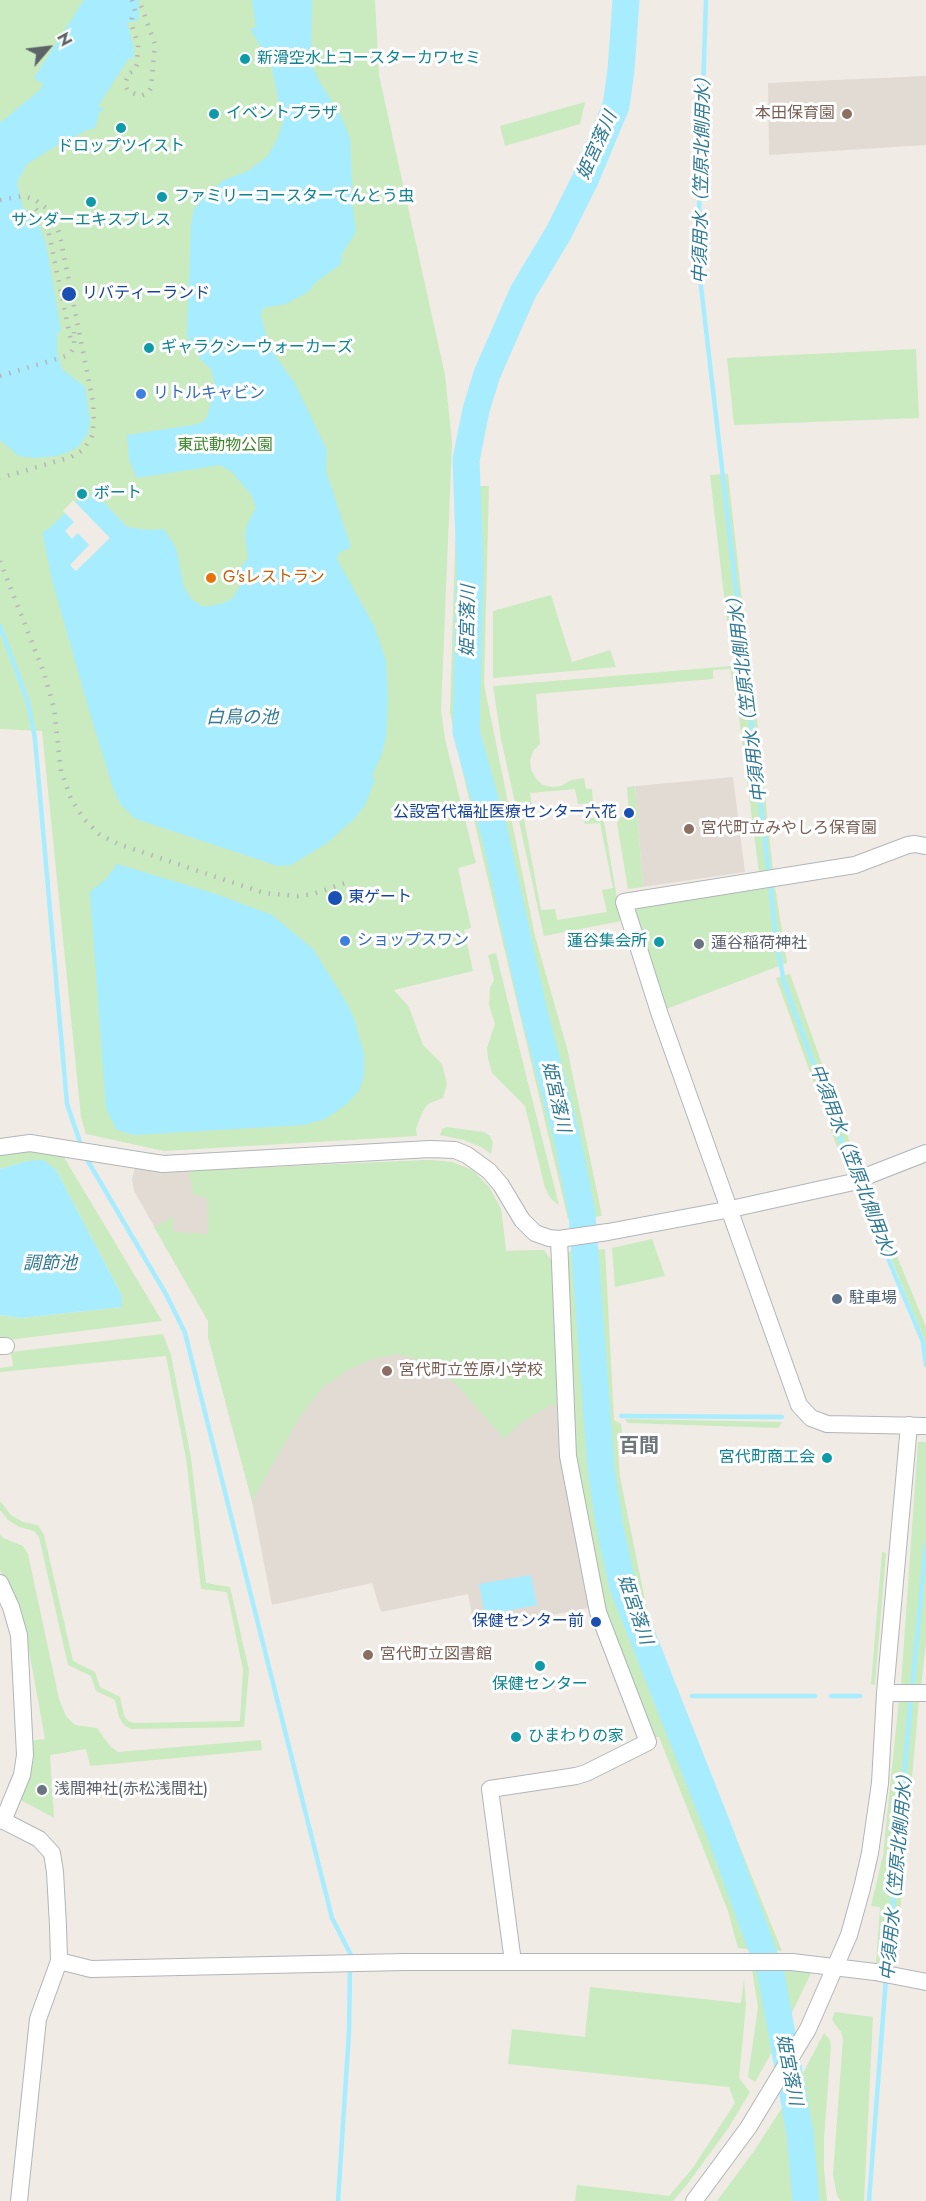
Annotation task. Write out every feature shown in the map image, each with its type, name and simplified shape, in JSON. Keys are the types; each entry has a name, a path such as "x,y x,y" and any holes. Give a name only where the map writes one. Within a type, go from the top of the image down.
{"street":[{"path":"694,2201 748,2128 808,2029 849,1935 870,1853 880,1782 892,1692 919,1425 827,1424 804,1413 799,1405 660,1014 624,902 855,865 908,845 915,844 926,849"},
{"path":"0,1147 30,1143 163,1164 430,1149 454,1150 467,1155 489,1171 501,1185 522,1220 535,1233 549,1238 567,1238 608,1232 731,1209 849,1183 926,1153"},
{"path":"513,1962 490,1789 576,1776 648,1742 598,1612 568,1456 567,1238"},
{"path":"0,1583 11,1607 19,1635 25,1755 22,1775 2,1820 39,1839 52,1853 59,1961 38,2019 19,2201"},
{"path":"892,1692 923,1693"},
{"path":"59,1961 91,1969 404,1962 792,1962 875,1972 926,1982"}],"shaded area":[{"name":"本田保育園","path":"926,76 926,145 769,155 768,83"},
{"name":"宮代町立みやしろ保育園","path":"733,777 745,872 643,887 635,786"},
{"name":"宮代町立笠原小学校","path":"429,1160 452,1162 472,1170 489,1187 501,1209 506,1251 544,1250 593,1607 475,1630 468,1594 381,1612 372,1583 272,1605 252,1501 208,1337 208,1321 134,1191 132,1179 135,1167 162,1172"}],"green space":[{"name":"東武動物公園","path":"0,0 375,0 379,75 445,375 452,442 441,711 445,739 476,863 458,868 471,928 464,930 473,971 394,990 409,1007 423,1045 442,1064 447,1084 443,1098 428,1104 423,1111 416,1128 417,1136 164,1151 86,1134 81,1117 42,731 0,729"},
{"path":"585,102 580,124 505,146 500,126"},
{"path":"916,349 919,418 734,425 727,358"},
{"path":"728,474 752,691 742,692 735,657 731,656 710,475"},
{"path":"457,484 464,485 459,717 462,747 486,826 497,891 563,1148 577,1218 568,1219 450,712"},
{"path":"475,486 489,486 484,684 535,936 567,1048 602,1216 592,1217 587,1184 516,885 474,721 479,582"},
{"path":"551,595 572,662 610,650 616,667 493,678 493,611"},
{"path":"732,666 739,702 755,701 773,871 759,873 737,702 730,669 713,670 713,679 536,694 540,744 533,751 530,760 531,770 543,785 552,787 584,778 586,789 592,789 593,803 578,804 575,789 530,793 532,807 522,808 541,910 555,909 557,920 607,912 602,890 613,888 600,823 585,824 583,818 600,818 604,822 621,921 544,936 501,739 493,686"},
{"path":"635,786 643,887 628,889 617,823 621,817 629,817 627,787"},
{"path":"775,887 787,963 666,1009 634,914 636,908"},
{"path":"496,953 559,1205 551,1199 545,1188 525,1106 492,1073 488,1058 487,1048 495,1024 489,1005 490,988 494,980 488,955"},
{"path":"790,974 858,1165 845,1169 776,978"},
{"path":"446,1127 484,1132 493,1142 491,1154 464,1140 440,1135 442,1129"},
{"path":"31,1150 62,1154 162,1321 0,1341 0,1315 21,1318 122,1307 122,1296 56,1170 27,1161 0,1169 0,1154"},
{"path":"429,1160 452,1162 472,1170 489,1187 501,1209 506,1251 544,1250 554,1264 560,1404 551,1405 522,1422 504,1439 457,1385 440,1370 398,1354 373,1359 348,1370 323,1387 299,1418 252,1501 208,1337 208,1321 154,1227 173,1217 173,1232 208,1234 207,1198 193,1195 189,1171"},
{"path":"868,1186 926,1327 926,1348 862,1188"},
{"path":"652,1239 665,1276 615,1287 612,1248"},
{"path":"605,1249 614,1420 621,1424 622,1432 617,1438 620,1477 650,1625 782,1951 772,1950 737,1857 659,1671 640,1619 620,1542 606,1461 591,1250"},
{"path":"571,1251 580,1251 593,1480 607,1555 626,1629 700,1798 753,1950 738,1948 728,1911 659,1737 654,1737 603,1609 572,1452 564,1255"},
{"path":"163,1334 171,1355 191,1458 206,1583 230,1587 249,1670 244,1727 131,1729 124,1725 119,1717 115,1700 96,1691 91,1676 68,1665 39,1537 34,1531 19,1527 8,1520 0,1510 0,1501 11,1515 23,1522 38,1525 44,1535 73,1661 95,1672 100,1687 120,1697 124,1715 128,1721 134,1723 240,1721 243,1670 227,1592 201,1589 186,1458 166,1356 0,1372 0,1368 13,1366 11,1352"},
{"path":"625,1419 782,1422 778,1428 628,1423"},
{"path":"918,1442 926,1442 926,1642 921,1687 901,1685"},
{"path":"0,1534 3,1538 23,1546 28,1554 59,1699 66,1716 75,1725 97,1728 110,1746 118,1752 261,1740 262,1750 90,1766 86,1749 50,1755 54,1818 17,1798 29,1741 45,1739 26,1634 9,1586 0,1571"},
{"path":"882,1552 886,1553 875,1685 871,1684"},
{"path":"899,1699 919,1699 895,1970 876,1965 880,1907 871,1906 883,1855"},
{"path":"752,1970 760,1970 774,2020 777,2043 755,2082 748,2077 758,2007"},
{"path":"777,1970 812,1971 788,2021 785,1995"},
{"path":"744,1979 746,2005 739,2078 750,2092 729,2127 689,2182 673,2201 575,2201 577,2185 669,2196 692,2169 735,2103 729,2087 508,2064 512,2029 585,2037 590,1987 741,2003"},
{"path":"835,2012 873,2017 864,2201 841,2201 837,2196 833,2174 843,2039 832,2020"},
{"path":"824,2033 830,2040 831,2047 824,2138 827,2201 813,2201 801,2077"},
{"path":"787,2100 797,2166 799,2201 717,2201 754,2151"}],"water":[{"path":"84,0 139,0 139,20 127,23 134,48 133,60 129,58 98,106 104,109 99,113 95,128 56,146 27,164 17,183 23,208 29,212 40,227 46,244 61,330 57,334 57,351 62,369 85,387 90,421 88,433 79,446 56,456 35,458 19,456 0,440 0,123 41,89 43,84 34,78"},
{"name":"白鳥の池","path":"252,0 312,0 311,63 319,81 340,114 350,138 356,232 342,254 341,264 316,282 308,292 286,304 263,308 261,315 269,347 294,382 327,450 326,471 351,547 339,553 337,559 375,628 386,661 388,699 386,737 372,776 375,780 365,805 355,818 327,843 291,865 277,866 136,819 121,805 113,788 89,710 52,580 43,536 43,532 79,499 90,499 92,490 127,527 148,530 164,529 176,548 184,587 192,600 204,607 220,604 232,599 240,586 238,571 248,558 245,536 247,525 256,508 252,496 232,472 220,465 137,478 129,460 127,435 199,424 207,418 215,385 211,369 201,360 187,336 191,226 194,209 224,180 246,172 267,157 277,140 283,122 271,64 250,29 256,27"},
{"path":"117,864 216,894 272,915 313,949 354,1018 364,1054 364,1075 360,1089 347,1104 325,1119 303,1125 134,1135 117,1130 106,1109 90,892 107,878"},
{"name":"調節池","path":"43,1160 56,1170 122,1296 122,1307 21,1318 0,1315 0,1169 27,1161"},
{"path":"531,1575 537,1605 485,1615 479,1584"}],"pier":[{"path":"73,500 110,538 76,571 70,565 89,545 78,533 72,539 65,531 74,522 63,511"}],"waterway":[{"name":"姫宮落川","path":"626,0 616,106 585,180 559,232 523,292 487,374 476,410 466,460 470,567 466,732 495,835 533,1008 568,1142 582,1214 601,1469 610,1528 623,1587 720,1833 771,1974 800,2133 806,2201"},
{"name":"中須用水（笠原北側用水）","path":"706,0 699,269 769,875"},
{"path":"0,626 28,702 35,739 67,1104 82,1148"},
{"name":"中須用水（笠原北側用水）","path":"770,883 776,940 784,982 854,1177"},
{"path":"85,1156 167,1296 185,1333 332,1918 351,1959"},
{"name":"中須用水（笠原北側用水）","path":"857,1184 923,1342 926,1365"},
{"path":"621,1416 782,1417"},
{"name":"中須用水（笠原北側用水）","path":"912,1689 926,1545"},
{"path":"692,1696 815,1696"},
{"path":"831,1696 860,1696"},
{"name":"中須用水（笠原北側用水）","path":"887,1970 911,1697"},
{"path":"338,2201 349,2032 350,1967"},
{"name":"中須用水（笠原北側用水）","path":"869,2201 886,1978"}],"railway":[{"path":"132,0 135,11 132,26 138,45 137,64 135,70 128,74 125,85 128,91 140,96 148,93 151,88 155,44 139,0"},
{"path":"0,200 23,196 34,199 50,211 55,221 60,236 93,402 94,421 92,436 83,450 71,457 0,478"},
{"path":"36,209 44,218 48,229 71,341"},
{"path":"0,376 66,356 74,347 74,332"},
{"path":"0,561 44,673 54,708 61,771 71,799 84,819 99,834 118,844 264,893 298,896 313,894 351,881"}],"place":[{"name":"新滑空水上コースターカワセミ","path":"245,59"},
{"name":"イベントプラザ","path":"214,114"},
{"name":"本田保育園","path":"847,114"},
{"name":"ドロップツイスト","path":"121,128"},
{"name":"ファミリーコースターてんとう虫","path":"162,197"},
{"name":"サンダーエキスプレス","path":"91,202"},
{"name":"リバティーランド","path":"69,294"},
{"name":"ギャラクシーウォーカーズ","path":"149,348"},
{"name":"リトルキャビン","path":"141,394"},
{"name":"ボート","path":"82,494"},
{"name":"G'sレストラン","path":"211,578"},
{"name":"公設宮代福祉医療センター六花","path":"629,813"},
{"name":"宮代町立みやしろ保育園","path":"689,829"},
{"name":"東ゲート","path":"335,898"},
{"name":"ショップスワン","path":"345,941"},
{"name":"蓮谷集会所","path":"659,942"},
{"name":"蓮谷稲荷神社","path":"699,944"},
{"name":"駐車場","path":"837,1299"},
{"name":"宮代町立笠原小学校","path":"387,1371"},
{"name":"宮代町商工会","path":"827,1458"},
{"name":"保健センター前","path":"596,1622"},
{"name":"宮代町立図書館","path":"368,1655"},
{"name":"保健センター","path":"540,1666"},
{"name":"ひまわりの家","path":"516,1737"},
{"name":"浅間神社(赤松浅間社)","path":"42,1790"}],"district":[{"name":"百間","path":"639,1447"}]}
